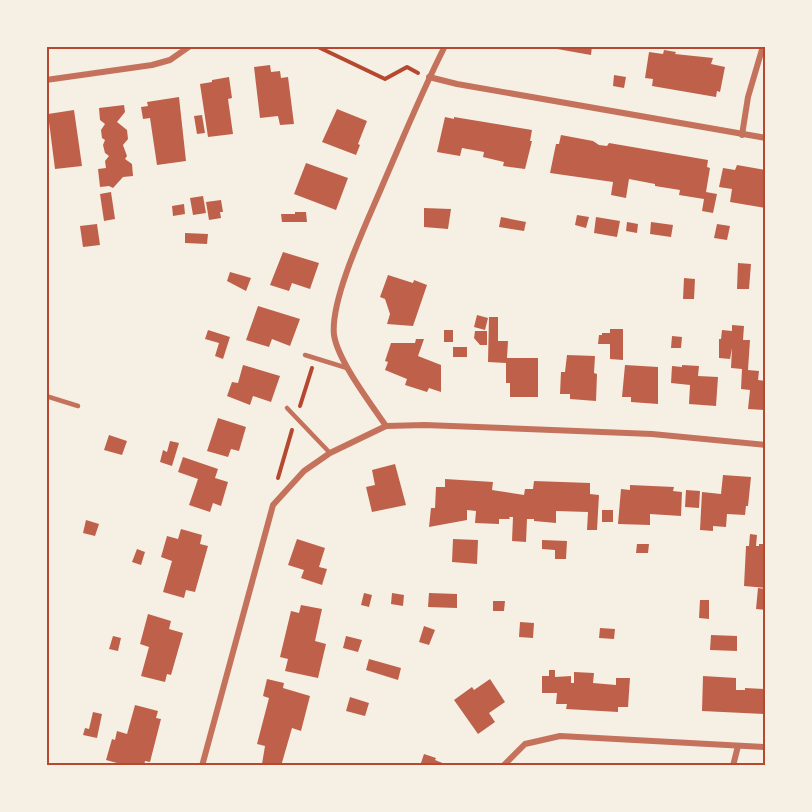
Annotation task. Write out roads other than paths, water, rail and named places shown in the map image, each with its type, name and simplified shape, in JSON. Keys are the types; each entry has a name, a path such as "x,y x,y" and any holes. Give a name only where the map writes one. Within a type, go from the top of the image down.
{"street":[{"path":"46,80 152,65 170,60 190,46"},
{"path":"386,426 347,368 334,336 336,305 362,233 429,77 445,46"},
{"path":"742,135 748,97 763,46"},
{"path":"429,77 457,84 765,138"},
{"path":"202,765 273,504 304,471 330,453 386,426 424,425 652,434 765,445"},
{"path":"503,765 525,744 560,736 765,747"},
{"path":"732,765 738,746"}],"lane":[{"path":"305,355 347,368"},
{"path":"46,396 78,406"},
{"path":"287,408 330,453"}]}
